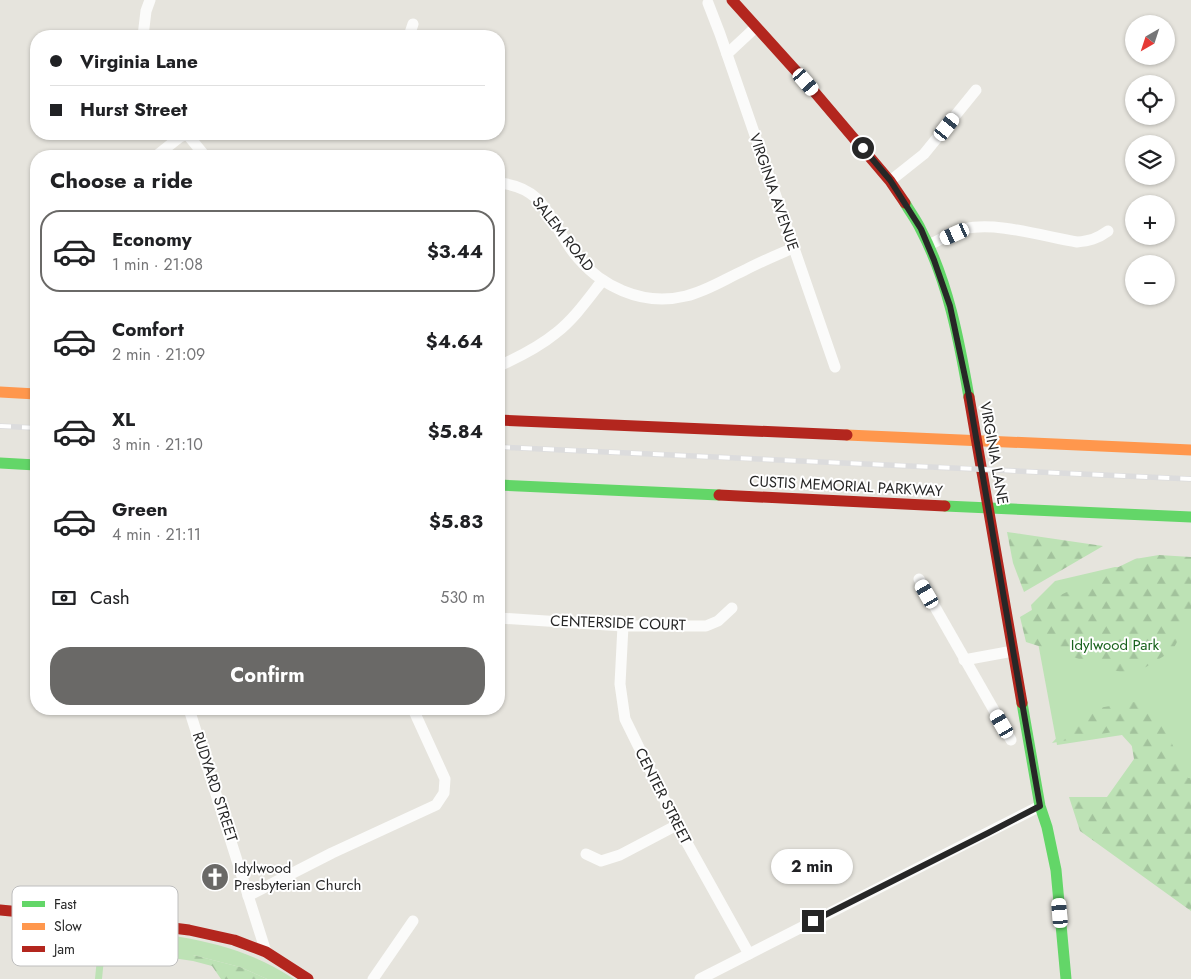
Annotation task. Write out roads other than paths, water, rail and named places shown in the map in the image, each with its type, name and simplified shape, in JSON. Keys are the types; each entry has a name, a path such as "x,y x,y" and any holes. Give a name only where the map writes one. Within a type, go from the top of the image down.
{"main road":[{"name":"VIRGINIA LANE","path":"732,0 806,82 890,180 921,229 950,306 968,391 1040,806 1046,821 1055,863 1066,979"},
{"path":"0,392 30,394"},
{"path":"505,420 1191,450"},
{"path":"0,463 30,465"},
{"name":"CUSTIS MEMORIAL PARKWAY","path":"505,485 1191,517"},
{"path":"178,929 234,940 266,952 308,979"}],"street":[{"path":"143,30 146,10 150,0"},
{"name":"VIRGINIA AVENUE","path":"708,3 835,367"},
{"path":"411,30 413,24"},
{"path":"727,54 756,28"},
{"path":"890,180 924,154 976,90"},
{"path":"164,150 176,140"},
{"path":"192,140 200,150"},
{"name":"SALEM ROAD","path":"505,184 521,188 538,199 547,208 572,251 587,268 602,280 622,291 650,299 670,299 705,290 793,248"},
{"path":"929,246 964,229 982,227 998,228 1077,242 1098,238 1108,231"},
{"path":"505,363 542,344 557,332 572,319 602,280"},
{"path":"919,579 1011,740"},
{"name":"CENTERSIDE COURT","path":"505,618 623,626 706,626 718,621 732,608"},
{"name":"CENTER STREET","path":"623,626 620,684 625,719 677,825 748,954"},
{"path":"964,660 1013,651"},
{"name":"RUDYARD STREET","path":"191,715 266,952"},
{"path":"248,896 339,850 436,805 444,793 445,779 416,715"},
{"path":"700,979 1040,806"},
{"path":"586,854 601,861 620,855 677,825"},
{"path":"373,979 413,921"}],"railway":[{"path":"0,426 30,428"},
{"path":"505,447 1191,479"}],"place":[{"name":"Idylwood Presbyterian Church","path":"215,877"}],"park label":[{"name":"Idylwood Park","path":"1115,645"}]}
